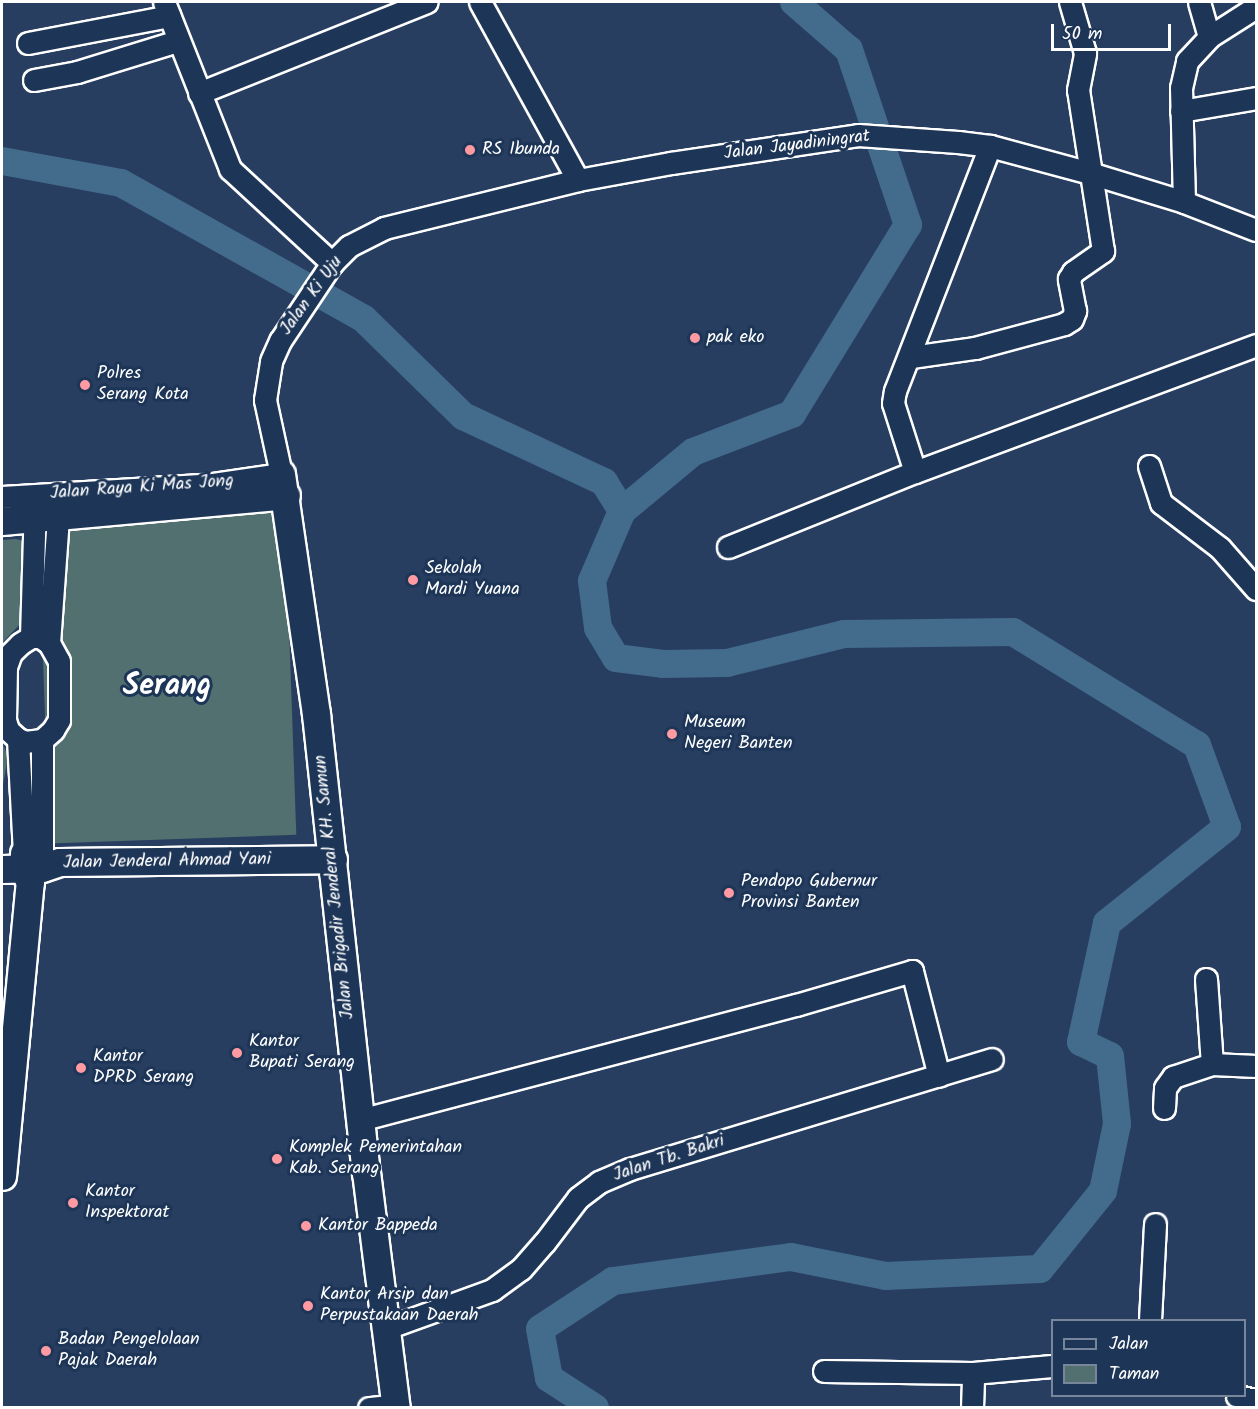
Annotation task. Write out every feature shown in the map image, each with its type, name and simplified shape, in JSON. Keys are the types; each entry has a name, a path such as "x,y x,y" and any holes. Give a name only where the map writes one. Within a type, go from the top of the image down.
{"main road":[{"path":"2,521 47,507 284,485"},
{"name":"Jalan Brigadir Jenderal KH. Samun","path":"284,485 333,859 360,1120 387,1328 387,1407"},
{"name":"Jalan Jenderal Ahmad Yani","path":"28,864 333,859"},
{"path":"2,1176 28,864"}],"street":[{"path":"199,93 426,2"},
{"path":"480,2 578,180"},
{"path":"911,357 975,348 1064,324 1072,319 1075,311 1069,279 1073,272 1103,250 1078,90 1085,53 1070,2"},
{"path":"1199,2 1209,37"},
{"path":"1184,202 1181,88 1187,61 1209,37 1257,7"},
{"path":"28,43 167,9 178,42 230,169 328,268"},
{"path":"34,80 77,72 178,42"},
{"path":"1181,111 1257,98"},
{"name":"Jalan Jayadiningrat","path":"578,180 682,161 858,135 958,142 990,146 1090,173 1184,202 1257,230"},
{"path":"915,472 893,403 990,146"},
{"name":"Jalan Ki Uju","path":"284,485 266,400 271,361 280,341 328,268 349,246 384,228 578,180"},
{"path":"728,547 915,472 1257,345"},
{"path":"1149,466 1161,503 1220,548 1257,589"},
{"name":"Jalan Raya Ki Mas Jong","path":"2,497 47,507"},
{"path":"40,640 11,653 6,667 5,720 8,730 18,739 26,742 42,740 53,730 59,720 59,661 40,640 47,507"},
{"path":"18,739 28,864"},
{"path":"28,864 42,740"},
{"path":"360,1120 796,1005 912,971 939,1076"},
{"path":"1206,979 1212,1064"},
{"name":"Jalan Tb. Bakri","path":"387,1328 492,1290 521,1269 578,1198 599,1182 630,1169 992,1059"},
{"path":"1164,1108 1165,1088 1173,1077 1212,1064 1257,1066"},
{"path":"1150,1319 1155,1224"},
{"path":"824,1371 973,1373 1051,1366"},
{"path":"972,1407 973,1373"}],"green space":[{"path":"284,483 296,835 49,843 37,492"},
{"path":"2,540 24,541 25,619 2,643"},
{"path":"2,742 8,757 2,790"}],"waterway":[{"path":"622,511 693,452 792,414 908,225 849,50 794,2"},
{"path":"2,161 121,183 364,319 463,416 604,482 622,511 592,581 598,628 616,658 663,664 727,663 844,634 1013,632 1197,745 1227,827 1107,923 1081,1042 1110,1056 1117,1124 1103,1191 1040,1269 886,1276 791,1257 613,1281 540,1329 549,1378 595,1408"}],"place":[{"name":"RS Ibunda","path":"470,150"},
{"name":"pak eko","path":"695,338"},
{"name":"Polres Serang Kota","path":"85,385"},
{"name":"Sekolah Mardi Yuana","path":"413,580"},
{"name":"Museum Negeri Banten","path":"672,734"},
{"name":"Pendopo Gubernur Provinsi Banten","path":"729,893"},
{"name":"Kantor Bupati Serang","path":"237,1053"},
{"name":"Kantor DPRD Serang","path":"81,1068"},
{"name":"Komplek Pemerintahan Kab. Serang","path":"277,1159"},
{"name":"Kantor Inspektorat","path":"73,1203"},
{"name":"Kantor Bappeda","path":"306,1226"},
{"name":"Kantor Arsip dan Perpustakaan Daerah","path":"308,1306"},
{"name":"Badan Pengelolaan Pajak Daerah","path":"46,1351"}],"district":[{"name":"Serang","path":"167,686"}]}
